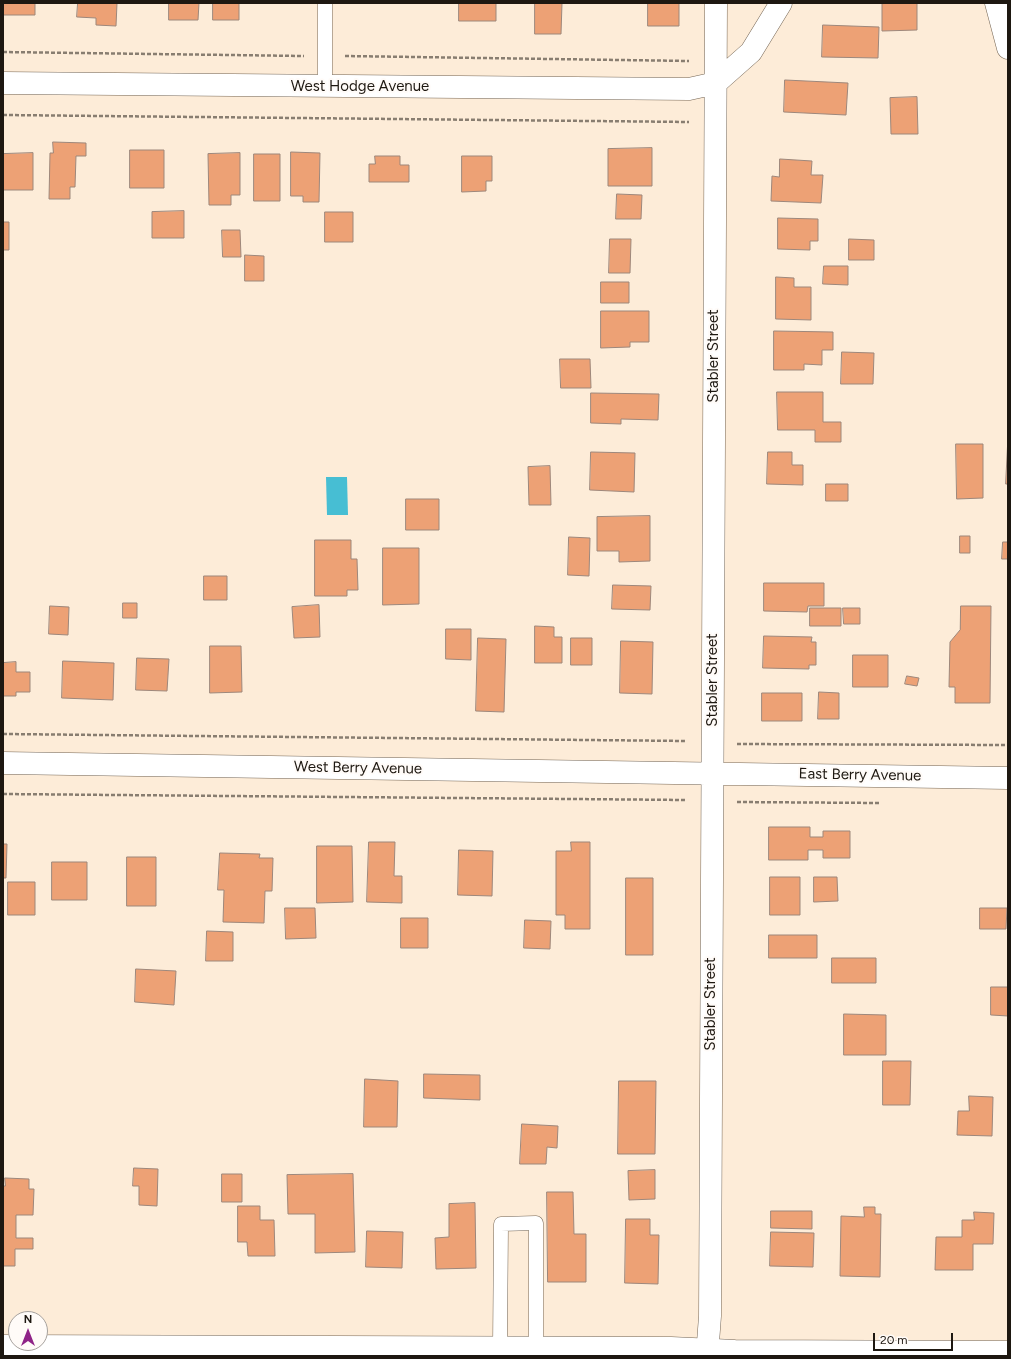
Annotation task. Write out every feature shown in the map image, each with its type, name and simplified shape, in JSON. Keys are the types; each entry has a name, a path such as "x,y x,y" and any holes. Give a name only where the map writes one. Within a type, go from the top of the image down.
{"street":[{"name":"Stabler Street","path":"707,1353 710,1316 716,3"},
{"path":"716,83 751,52 781,3"},
{"path":"996,3 1008,48"},
{"name":"West Hodge Avenue","path":"3,83 689,89 716,83"},
{"name":"West Berry Avenue","path":"3,763 712,773"},
{"name":"East Berry Avenue","path":"712,773 1008,778"},
{"path":"3,1346 184,1351 385,1352 500,1348 671,1348 707,1353 1008,1352"}],"lane":[{"path":"325,3 325,87"},
{"path":"500,1348 501,1224 536,1223 536,1348"}],"path":[{"path":"3,114 689,122"},
{"path":"3,734 686,741"},
{"path":"736,744 1008,745"},
{"path":"3,794 686,800"},
{"path":"736,802 888,803"}],"water":[{"path":"326,477 347,477 348,515 327,515"}],"building":[{"path":"3,3 35,3 35,15 3,15"},
{"path":"78,3 117,3 116,26 96,25 96,18 77,17"},
{"path":"169,3 199,3 198,20 169,20"},
{"path":"213,3 239,3 239,20 213,20"},
{"path":"459,3 496,3 496,21 459,21"},
{"path":"535,3 562,3 561,34 535,34"},
{"path":"648,3 679,3 679,26 648,26"},
{"path":"917,3 917,30 882,31 882,4"},
{"path":"823,25 879,27 878,58 822,57"},
{"path":"785,80 848,83 846,115 784,112"},
{"path":"917,97 918,134 891,134 890,98"},
{"path":"53,142 86,143 86,156 76,156 75,187 70,187 70,199 49,199 50,153 53,153"},
{"path":"652,148 652,186 608,186 608,149"},
{"path":"130,150 164,150 164,188 130,188"},
{"path":"291,152 320,153 319,202 303,202 303,196 291,196"},
{"path":"33,153 33,190 3,190 3,154"},
{"path":"240,153 240,195 231,195 231,205 209,205 208,154"},
{"path":"254,154 280,154 280,201 254,201"},
{"path":"375,156 400,156 400,165 409,165 409,182 369,182 369,164 375,164"},
{"path":"462,156 492,156 492,181 486,181 486,191 462,192"},
{"path":"780,159 812,161 811,175 823,175 821,203 771,201 772,176 779,177"},
{"path":"617,194 642,195 641,219 616,219"},
{"path":"184,211 184,238 152,238 152,212"},
{"path":"325,212 353,212 353,242 325,242"},
{"path":"778,218 818,219 818,241 810,241 810,250 778,249"},
{"path":"3,222 9,222 9,250 3,250"},
{"path":"222,230 240,230 241,257 223,257"},
{"path":"610,239 631,239 630,273 609,273"},
{"path":"849,239 874,240 874,260 849,260"},
{"path":"245,255 264,256 264,281 245,281"},
{"path":"824,266 848,266 848,285 823,284"},
{"path":"776,277 794,278 794,287 811,287 811,320 776,319"},
{"path":"601,282 629,282 629,303 601,303"},
{"path":"601,311 649,311 649,342 630,342 630,347 601,348"},
{"path":"774,331 833,332 833,350 822,350 822,365 804,364 804,370 774,370"},
{"path":"842,352 874,353 873,384 841,384"},
{"path":"560,359 590,359 591,388 561,388"},
{"path":"777,392 823,392 823,422 841,422 841,442 815,442 815,430 778,430"},
{"path":"591,393 659,394 658,420 621,419 621,424 591,423"},
{"path":"1008,437 1008,484 1006,484"},
{"path":"956,444 983,444 983,498 957,499"},
{"path":"591,452 635,453 634,492 590,490"},
{"path":"768,452 792,452 792,465 803,465 803,485 767,484"},
{"path":"550,466 551,505 529,505 528,467"},
{"path":"826,484 848,484 848,501 826,501"},
{"path":"406,499 439,499 439,530 406,530"},
{"path":"650,516 650,561 619,562 619,551 597,551 597,517"},
{"path":"960,536 970,536 970,553 960,553"},
{"path":"569,537 590,538 589,576 568,575"},
{"path":"315,540 351,540 351,559 357,559 358,590 347,590 347,596 315,596"},
{"path":"1003,542 1008,542 1008,559 1002,559"},
{"path":"383,548 419,548 419,604 383,605"},
{"path":"204,576 227,576 227,600 204,600"},
{"path":"764,583 824,583 824,606 808,606 807,612 764,611"},
{"path":"613,585 651,586 650,610 612,609"},
{"path":"123,603 137,603 137,618 123,618"},
{"path":"319,605 320,637 294,638 292,607"},
{"path":"50,606 69,607 68,635 49,634"},
{"path":"961,606 991,606 990,703 955,703 955,687 949,687 950,642 960,630"},
{"path":"810,608 841,608 841,626 810,626"},
{"path":"843,608 860,608 860,624 844,624"},
{"path":"535,626 554,627 554,637 562,637 562,663 535,663"},
{"path":"446,629 471,629 471,660 446,659"},
{"path":"764,636 812,637 811,642 816,642 816,665 809,665 809,669 763,668"},
{"path":"478,638 506,639 504,712 476,711"},
{"path":"571,638 592,638 592,665 571,665"},
{"path":"621,641 653,642 652,694 620,693"},
{"path":"210,646 241,646 242,692 210,693"},
{"path":"853,655 888,655 888,687 853,687"},
{"path":"137,658 169,659 167,691 136,690"},
{"path":"63,661 114,663 113,700 62,698"},
{"path":"16,662 16,672 30,672 30,692 16,692 16,696 3,696 3,663"},
{"path":"907,676 919,678 917,686 905,684"},
{"path":"819,692 839,693 839,719 818,719"},
{"path":"762,693 802,693 802,721 762,721"},
{"path":"769,827 810,827 810,837 823,837 823,831 850,831 850,858 823,858 823,850 808,850 808,860 769,860"},
{"path":"369,842 395,842 394,876 402,876 402,903 367,902"},
{"path":"571,842 590,842 590,929 565,929 565,915 556,915 556,851 571,851"},
{"path":"3,844 7,844 6,878 3,878"},
{"path":"317,846 352,846 353,902 317,903"},
{"path":"459,850 493,851 492,896 458,895"},
{"path":"220,853 260,854 259,858 273,858 272,891 265,891 264,923 223,922 224,890 218,890"},
{"path":"127,857 156,857 156,906 127,906"},
{"path":"52,862 87,862 87,900 52,900"},
{"path":"770,877 800,877 800,915 770,915"},
{"path":"814,877 837,877 838,901 814,902"},
{"path":"626,878 653,878 653,955 626,955"},
{"path":"8,882 35,882 35,915 8,915"},
{"path":"285,908 315,908 316,938 286,939"},
{"path":"980,908 1007,908 1006,929 980,929"},
{"path":"401,918 428,918 428,948 401,948"},
{"path":"525,920 551,921 550,949 524,948"},
{"path":"207,931 233,932 233,961 206,961"},
{"path":"769,935 817,935 817,958 769,958"},
{"path":"832,958 876,958 876,983 832,983"},
{"path":"136,969 176,971 174,1005 135,1002"},
{"path":"991,987 1008,987 1008,1016 991,1015"},
{"path":"844,1014 886,1015 886,1055 844,1055"},
{"path":"883,1061 911,1061 910,1105 883,1105"},
{"path":"424,1074 480,1075 480,1100 424,1098"},
{"path":"365,1079 398,1081 397,1127 364,1127"},
{"path":"619,1081 656,1081 655,1154 618,1154"},
{"path":"969,1096 993,1097 992,1136 957,1135 958,1111 969,1111"},
{"path":"522,1124 558,1126 557,1148 547,1147 546,1164 520,1164"},
{"path":"134,1168 158,1169 157,1206 139,1205 139,1186 133,1186"},
{"path":"655,1170 655,1199 629,1200 628,1171"},
{"path":"222,1174 242,1174 242,1202 222,1202"},
{"path":"353,1174 355,1252 315,1253 315,1214 288,1214 287,1175"},
{"path":"5,1178 29,1179 29,1189 34,1189 33,1215 16,1215 16,1238 33,1238 33,1249 15,1249 15,1266 3,1266 3,1186 5,1186"},
{"path":"547,1192 573,1192 574,1234 586,1234 586,1282 548,1282"},
{"path":"475,1203 476,1268 436,1269 435,1238 449,1237 449,1204"},
{"path":"238,1206 260,1206 260,1220 274,1220 275,1256 248,1256 247,1242 238,1242"},
{"path":"864,1207 875,1207 875,1214 881,1214 880,1277 840,1276 841,1216 864,1217"},
{"path":"771,1211 812,1211 812,1229 771,1228"},
{"path":"974,1212 994,1213 993,1244 973,1244 973,1270 935,1270 936,1237 962,1237 962,1220 974,1220"},
{"path":"626,1219 650,1219 650,1235 659,1235 658,1284 625,1283"},
{"path":"367,1231 403,1232 402,1268 366,1267"},
{"path":"771,1232 814,1233 813,1267 770,1266"}]}
